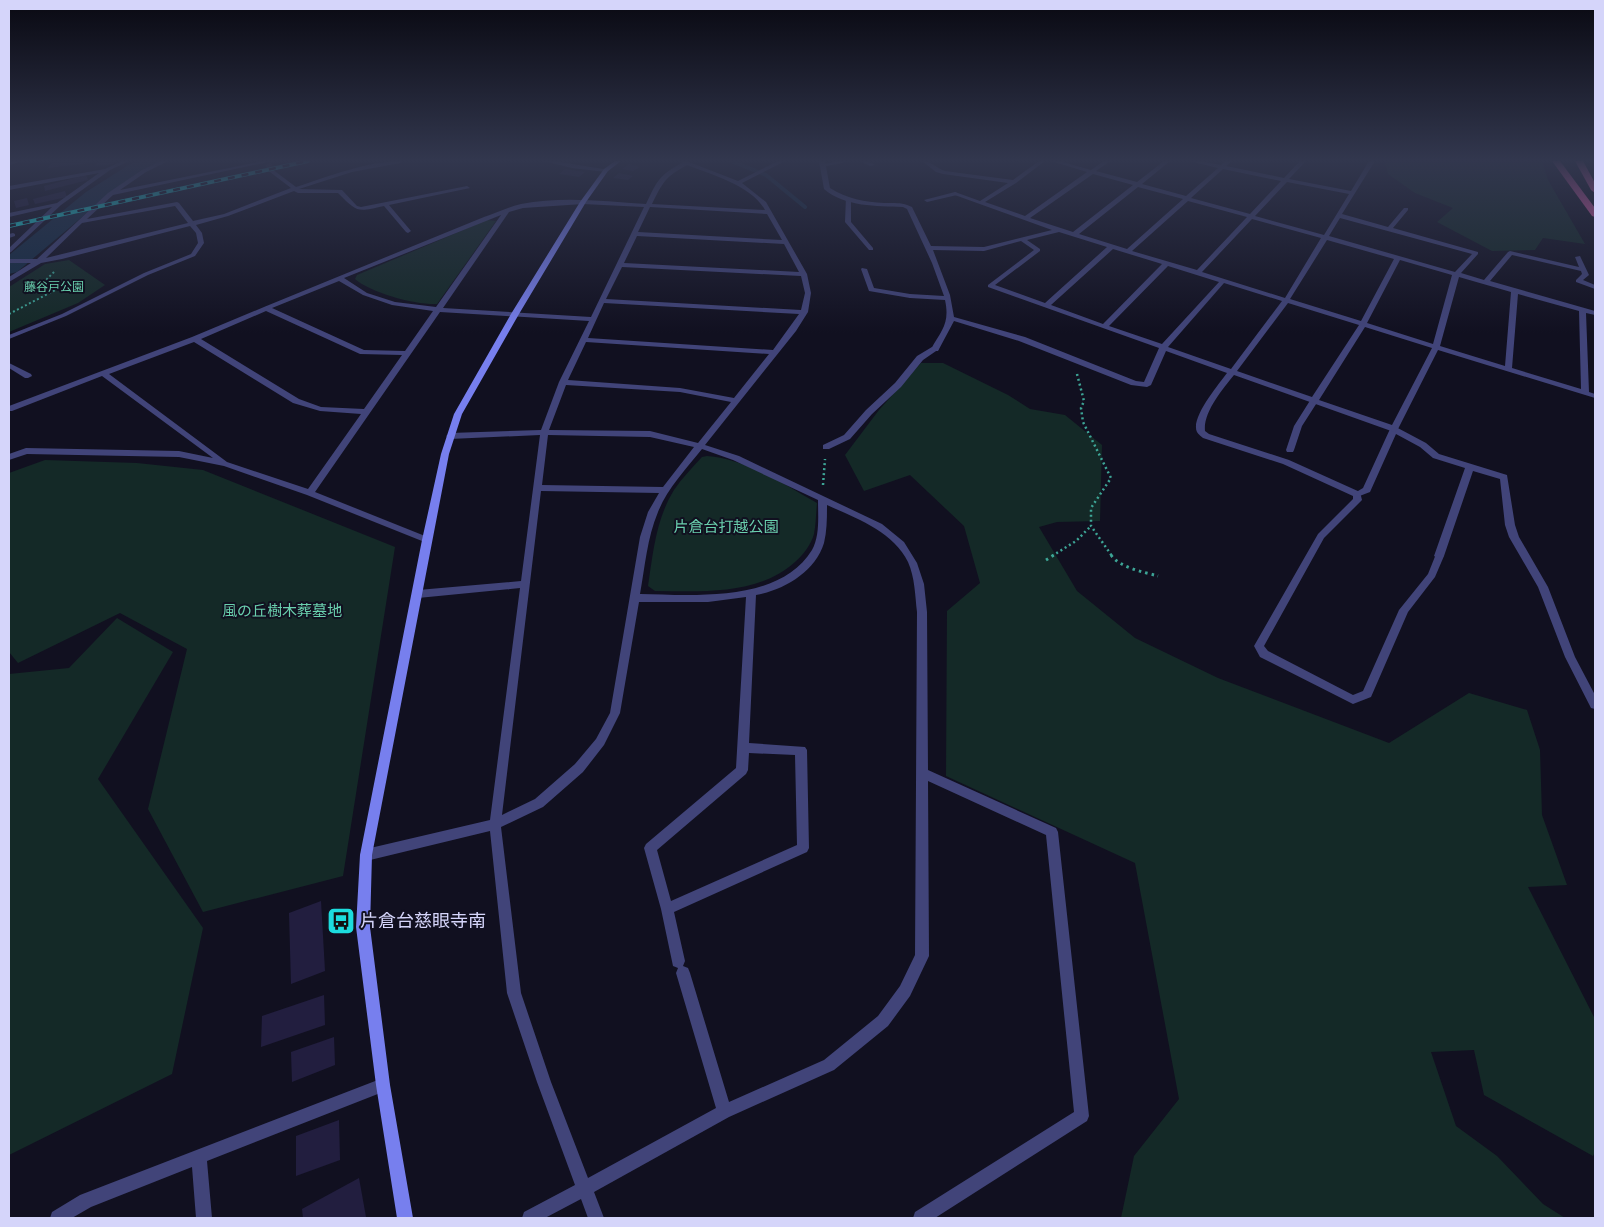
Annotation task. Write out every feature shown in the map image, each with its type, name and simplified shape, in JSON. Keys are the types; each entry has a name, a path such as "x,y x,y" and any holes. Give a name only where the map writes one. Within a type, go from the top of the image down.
{"street":[{"path":"9,251 44,218"},
{"path":"9,280 39,261 84,218"},
{"path":"80,222 100,218"},
{"path":"9,336 64,314 146,274 193,255 201,243 199,233 187,218"},
{"path":"9,261 39,261 62,257 213,218"},
{"path":"398,218 408,230"},
{"path":"9,409 195,339 485,218"},
{"path":"310,493 502,218"},
{"path":"405,1218 383,1085 363,928 366,855 427,540 450,436 458,414 515,314 573,218"},
{"path":"596,1218 544,1082 514,993 495,824 544,432 563,382 643,218"},
{"path":"366,855 495,824 539,803 579,768 600,742 615,713 645,537 653,512 664,490 776,352 804,312 808,293 804,274 773,218"},
{"path":"848,218 848,222 871,249"},
{"path":"826,447 847,437 869,412 898,385 920,358 935,349 951,318 947,298 929,248 915,218"},
{"path":"1074,234 1094,218"},
{"path":"1128,251 1165,218"},
{"path":"1198,273 1249,218"},
{"path":"1259,218 1595,313"},
{"path":"1336,218 1286,301 1212,398 1200,424 1201,432 1206,436 1288,456 1357,494"},
{"path":"1350,218 1476,253 1456,274 1436,347 1394,429 1367,490 1357,494"},
{"path":"1389,229 1398,218"},
{"path":"1025,219 1595,396"},
{"path":"929,248 984,249 1059,230"},
{"path":"635,234 786,242"},
{"path":"1022,239 1038,250 990,286 1394,429 1423,445 1436,456 1504,477 1510,525 1514,537 1543,587 1570,657 1595,705"},
{"path":"1046,306 1112,246"},
{"path":"1486,282 1510,253 1584,270"},
{"path":"1288,456 1298,426 1363,324 1398,257"},
{"path":"1578,257 1586,275 1578,281 1595,287"},
{"path":"1104,327 1167,264"},
{"path":"620,265 804,274"},
{"path":"864,269 871,290 910,296 947,298"},
{"path":"339,278 365,294 394,304 439,310 593,319"},
{"path":"951,318 1022,339 1134,383 1146,384 1163,348 1223,281"},
{"path":"1508,369 1515,290"},
{"path":"602,301 804,312"},
{"path":"266,308 346,346 363,352 408,353"},
{"path":"1582,309 1586,392"},
{"path":"195,339 296,401 320,409 366,412"},
{"path":"584,340 776,352"},
{"path":"9,365 28,376"},
{"path":"104,374 226,464"},
{"path":"563,382 680,390 737,401"},
{"path":"450,436 544,432 650,434 700,446 736,458 879,526 899,541 914,563 920,585 922,612 923,773 922,956 905,991 883,1021 829,1064 724,1112 530,1218"},
{"path":"9,457 26,450 179,454 226,464 310,493 427,540"},
{"path":"1357,494 1358,500 1320,536 1259,646 1264,654 1353,700 1367,694 1404,610 1432,575 1470,467"},
{"path":"537,488 664,490"},
{"path":"635,598 730,598 770,587 790,578 816,552 822,533 822,498"},
{"path":"418,594 524,584"},
{"path":"724,1112 680,967 668,909 650,848 742,770 751,593"},
{"path":"668,909 803,848 801,750 743,748"},
{"path":"921,1218 1082,1116 1052,832 923,773"},
{"path":"58,1218 86,1201 383,1085"},
{"path":"199,1158 204,1218"}],"path":[{"path":"9,314 65,285 48,279"},
{"path":"1072,359 1084,401 1080,409 1082,418 1111,478 1091,508 1091,526 1114,560 1134,569 1158,576"},
{"path":"822,498 826,447"},
{"path":"1046,560 1067,549 1080,539 1091,526"}],"green space":[{"path":"1441,218 1570,218 1585,244 1543,238 1535,250 1492,251 1437,222"},
{"path":"487,220 496,221 437,304 394,297 371,289 355,279 357,275"},
{"name":"藤谷戸公園","path":"69,260 105,285 78,303 9,332 9,287 45,264"},
{"path":"921,363 943,363 1008,395 1030,409 1065,415 1102,445 1100,521 1057,522 1039,527 1077,591 1135,638 1218,678 1389,743 1469,693 1527,710 1540,750 1542,815 1567,885 1528,887 1595,1019 1595,1152 1593,1156 1484,1095 1474,1050 1431,1052 1456,1126 1497,1156 1543,1204 1565,1218 1121,1218 1134,1156 1179,1099 1135,863 946,776 947,611 980,583 964,526 910,475 864,491 845,455 879,410"},
{"name":"片倉台打越公園","path":"702,457 722,458 750,467 817,503 813,538 806,550 795,562 780,573 764,581 746,586 710,591 655,591 648,586 656,536 663,513 680,481"},
{"name":"風の丘樹木葬墓地","path":"45,460 137,463 203,470 395,547 343,876 203,912 148,809 187,649 120,613 18,663 9,652 9,473"},
{"path":"117,618 173,652 98,779 203,928 172,1074 9,1155 9,674 69,668"}],"building":[{"path":"321,901 325,971 291,984 289,913"},
{"path":"324,995 325,1025 261,1047 262,1016"},
{"path":"334,1037 335,1065 292,1082 291,1052"},
{"path":"339,1120 340,1160 296,1176 296,1136"},
{"path":"359,1178 366,1217 303,1218 302,1209"}],"waterway":[{"path":"9,267 66,218"}],"railway":[{"path":"9,226 45,218"}],"place":[{"name":"片倉台慈眼寺南","path":"341,921"}]}
